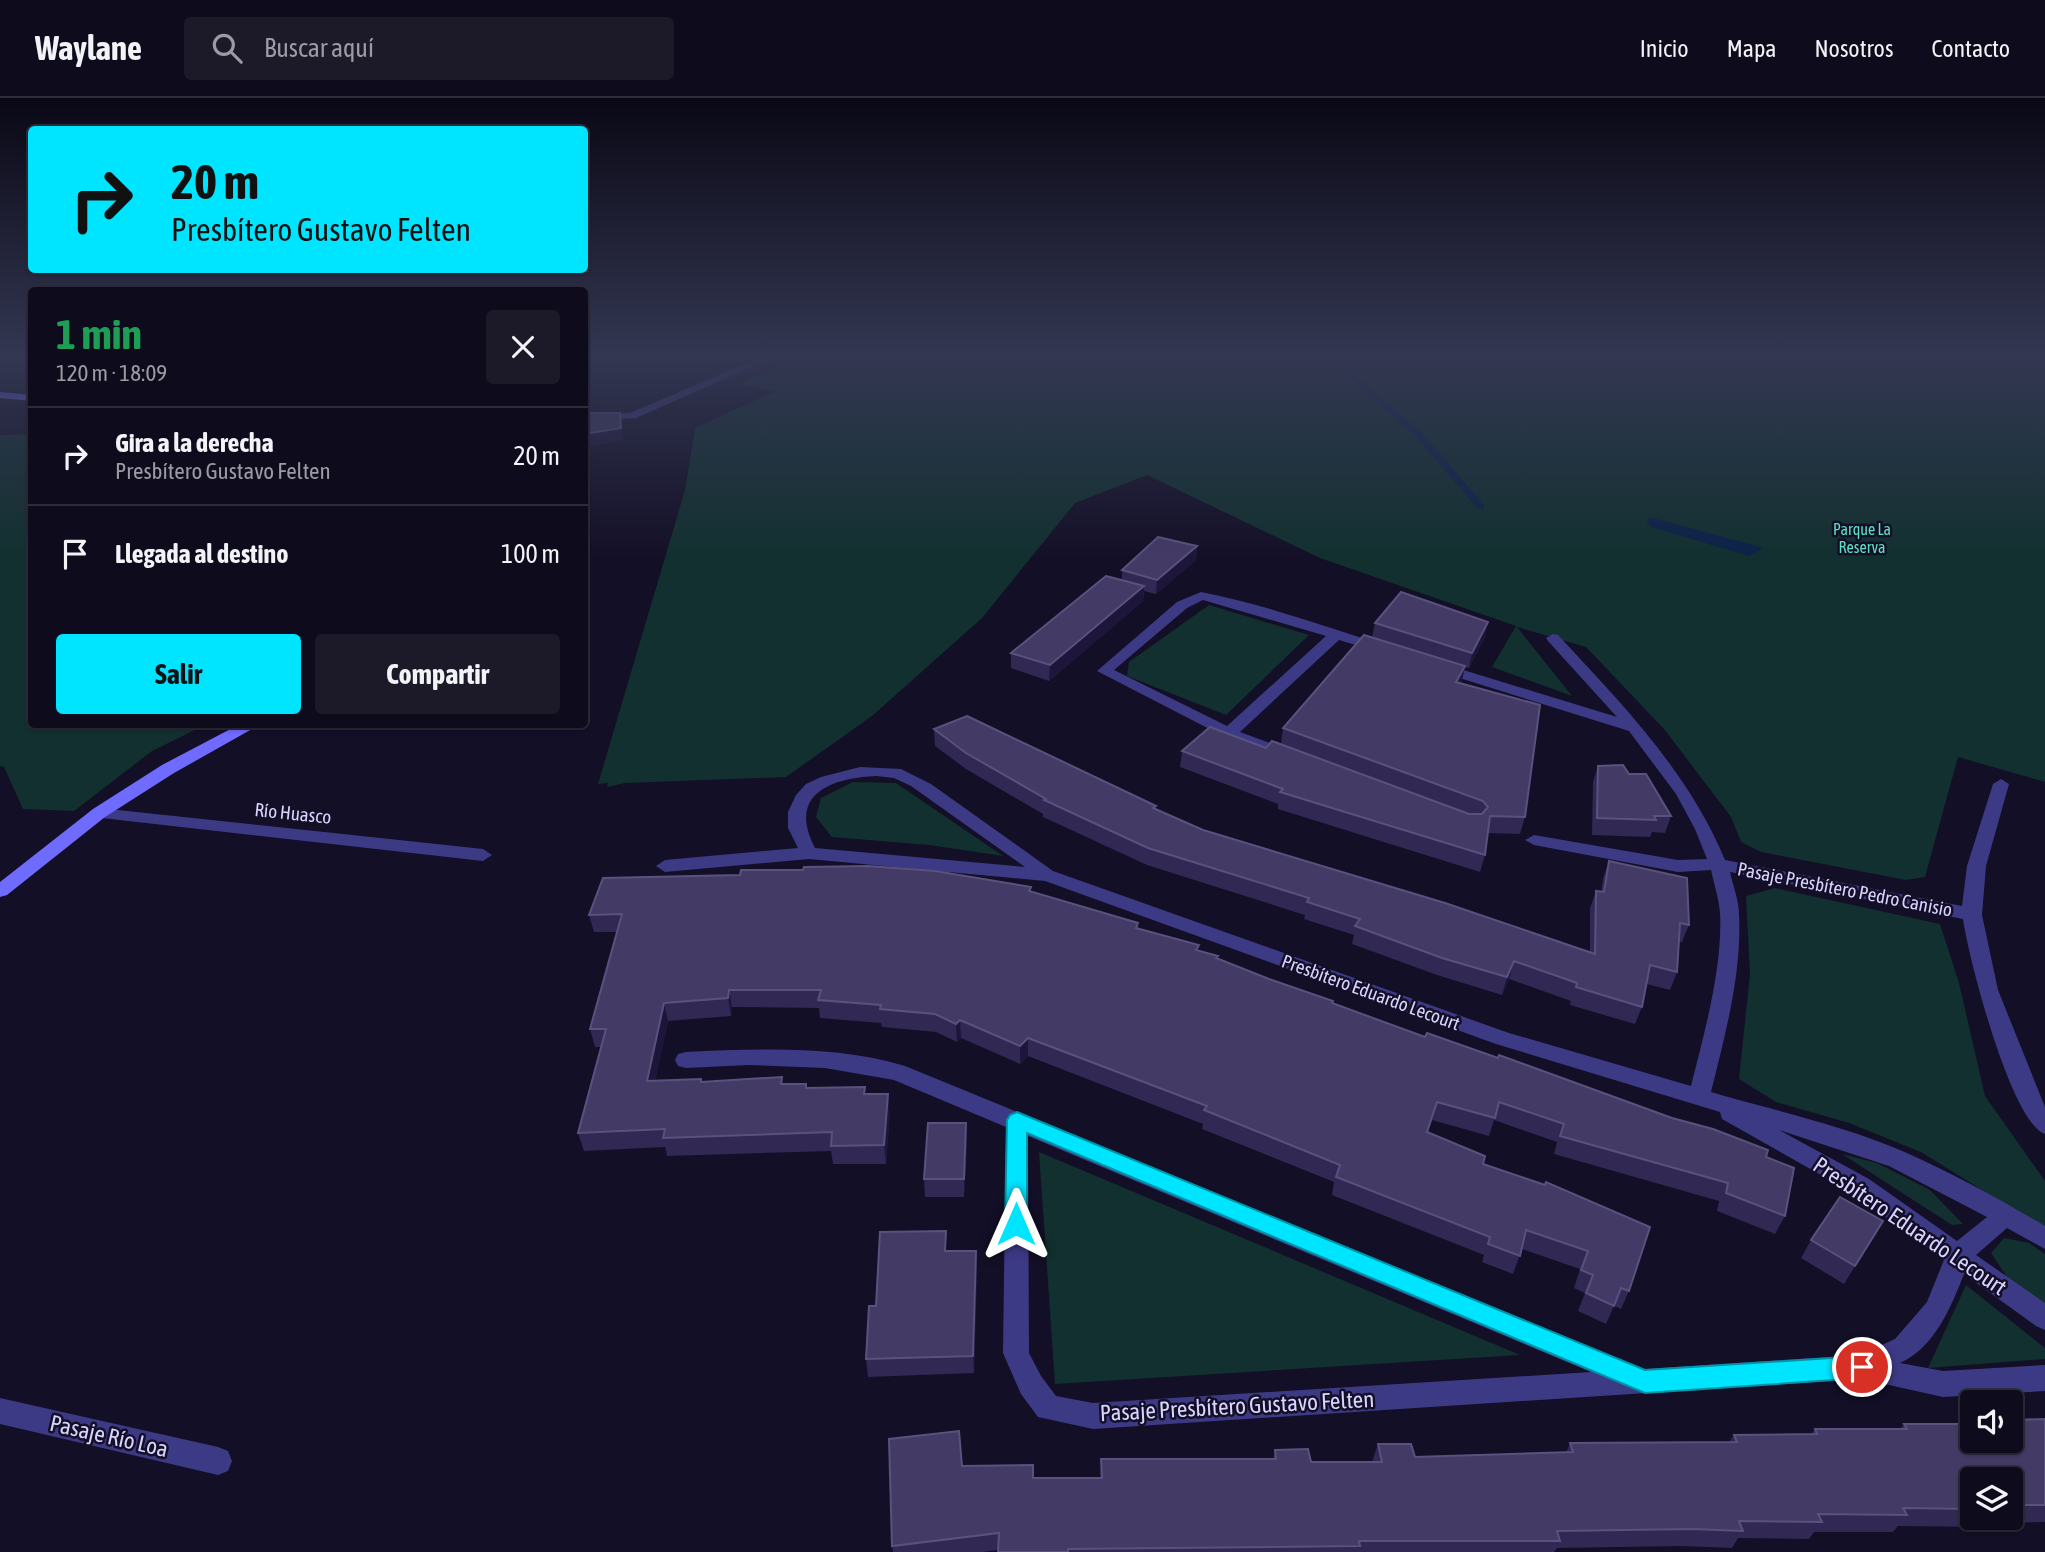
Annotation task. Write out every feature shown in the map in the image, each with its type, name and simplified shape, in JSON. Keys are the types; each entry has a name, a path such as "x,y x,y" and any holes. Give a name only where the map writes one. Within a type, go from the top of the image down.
{"street":[{"path":"1306,762 1229,733 1104,671 1182,605 1201,596 1227,601 1402,655"},
{"path":"1229,733 1337,634"},
{"path":"1553,638 1669,769 1697,814 1718,864 1730,909 1727,977 1699,1096"},
{"path":"1428,663 1633,727"},
{"path":"0,891 99,813 168,769 245,728"},
{"name":"Presbítero Eduardo Lecourt","path":"1047,875 925,788 890,772 863,771 836,777 805,793 799,804 797,827 809,853 1047,875 1503,1039 1699,1096 1897,1159 2006,1215 2045,1239"},
{"name":"Pasaje Presbítero Pedro Canisio","path":"2001,784 1973,885 1971,914 1989,999 2034,1109 2045,1125"},
{"name":"Río Huasco","path":"99,813 483,855"},
{"name":"Pasaje Presbítero Pedro Canisio","path":"1534,840 1678,866 1718,864 1971,914"},
{"path":"665,866 809,853"},
{"path":"686,1060 825,1060 897,1072 1645,1382"},
{"name":"Presbítero Eduardo Lecourt","path":"1699,1096 1861,1186 2045,1318"},
{"name":"Pasaje Presbítero Gustavo Felten","path":"1017,1120 1016,1353 1031,1385 1048,1408 1093,1416 1862,1367"},
{"path":"1862,1367 1904,1348 1937,1310 1959,1254 2006,1215"},
{"path":"1862,1367 1943,1384 2045,1378"},
{"name":"Pasaje Río Loa","path":"0,1410 218,1461"}],"green space":[{"name":"Parque La Reserva","path":"706,423 2045,423 2045,782 1958,757 1925,877 1906,880 1761,852 1741,842 1731,817 1664,729 1586,647 1517,627 1572,696 1492,667 1516,626 1320,558 1147,475 1075,503 982,618 872,716 786,777 625,783 607,787 608,783 598,784 685,490 695,428"},
{"path":"28,434 28,728 199,728 152,751 74,811 23,809 4,767 0,766 0,435"},
{"path":"1209,605 1309,635 1226,715 1127,676 1129,662"},
{"path":"853,782 896,783 1003,856 929,845 832,837 816,817 821,798"},
{"path":"1775,888 1940,924 1959,983 1985,1096 2045,1181 2045,1226 2019,1213 1921,1152 1849,1123 1776,1102 1739,1079 1750,974 1746,896"},
{"path":"1039,1152 1520,1355 1055,1384"},
{"path":"1842,1154 1877,1163 1930,1190 1963,1224 1952,1225"},
{"path":"2004,1238 2029,1243 2045,1254 2045,1305 2007,1277 1991,1253"},
{"path":"1966,1285 2045,1348 2045,1359 1928,1368"}],"water":[{"path":"1649,517 1764,548 1749,556 1651,527 1647,522"}],"building":[{"path":"588,423 621,423 621,428 588,433"},
{"path":"1158,537 1197,546 1157,580 1122,570"},
{"path":"1106,576 1144,586 1050,665 1011,653"},
{"path":"1401,592 1488,622 1472,653 1375,623"},
{"path":"1364,635 1465,666 1456,682 1540,705 1525,817 1490,816 1485,855 1280,792 1283,789 1182,751 1210,727 1266,748 1272,741 1469,814 1482,814 1488,807 1483,801 1283,728"},
{"path":"967,716 1203,830 1445,903 1595,954 1596,891 1604,892 1609,861 1687,878 1689,925 1680,923 1677,972 1650,965 1642,1007 1576,987 1577,983 1514,961 1507,977 1442,958 1355,926 1360,919 1307,902 1309,898 1148,848 1044,800 1046,799 966,753 934,729"},
{"path":"1623,765 1629,774 1646,774 1671,816 1654,816 1656,820 1597,818 1598,766"},
{"path":"868,866 935,871 1031,887 1029,891 1138,923 1136,928 1199,945 1196,950 1218,956 1216,958 1269,979 1425,1037 1427,1033 1498,1058 1499,1055 1672,1118 1713,1129 1768,1150 1766,1157 1794,1168 1785,1216 1726,1193 1728,1183 1560,1136 1564,1124 1499,1102 1495,1118 1437,1102 1427,1132 1485,1156 1483,1164 1545,1185 1546,1182 1650,1227 1629,1291 1621,1288 1614,1306 1586,1293 1593,1275 1581,1270 1588,1251 1526,1230 1520,1256 1488,1244 1490,1237 1336,1177 1340,1165 1204,1110 1207,1106 1028,1038 1020,1046 960,1020 956,1024 935,1014 880,1009 881,1005 818,1000 821,990 729,990 728,998 664,1003 647,1081 701,1079 701,1082 782,1077 781,1084 806,1084 806,1088 865,1087 864,1094 888,1094 884,1145 831,1146 832,1132 663,1138 665,1129 578,1133 606,1029 590,1029 622,914 589,915 603,878 740,875 741,870"},
{"path":"928,1123 966,1123 964,1179 924,1179"},
{"path":"1840,1197 1883,1221 1855,1266 1811,1240"},
{"path":"946,1231 945,1251 976,1251 973,1356 866,1359 869,1306 876,1306 880,1232"},
{"path":"2045,1419 2045,1505 2023,1505 2023,1467 1960,1467 1960,1509 1903,1508 1907,1515 1818,1514 1822,1522 1739,1521 1743,1531 1557,1531 1560,1541 1359,1541 1360,1546 1068,1549 1068,1552 998,1552 999,1533 892,1546 889,1439 959,1431 962,1466 1033,1465 1033,1478 1102,1478 1101,1459 1276,1459 1275,1450 1308,1449 1311,1462 1382,1462 1378,1444 1411,1444 1415,1457 1573,1452 1570,1443 1737,1442 1734,1435 1817,1434 1815,1429 1907,1429 1904,1424 1960,1424 1960,1453 2023,1453 2023,1420"}],"waterway":[{"path":"1405,423 1419,435 1481,507"}],"route":[{"path":"1016,1224 1017,1120 1645,1382 1862,1367"}]}
